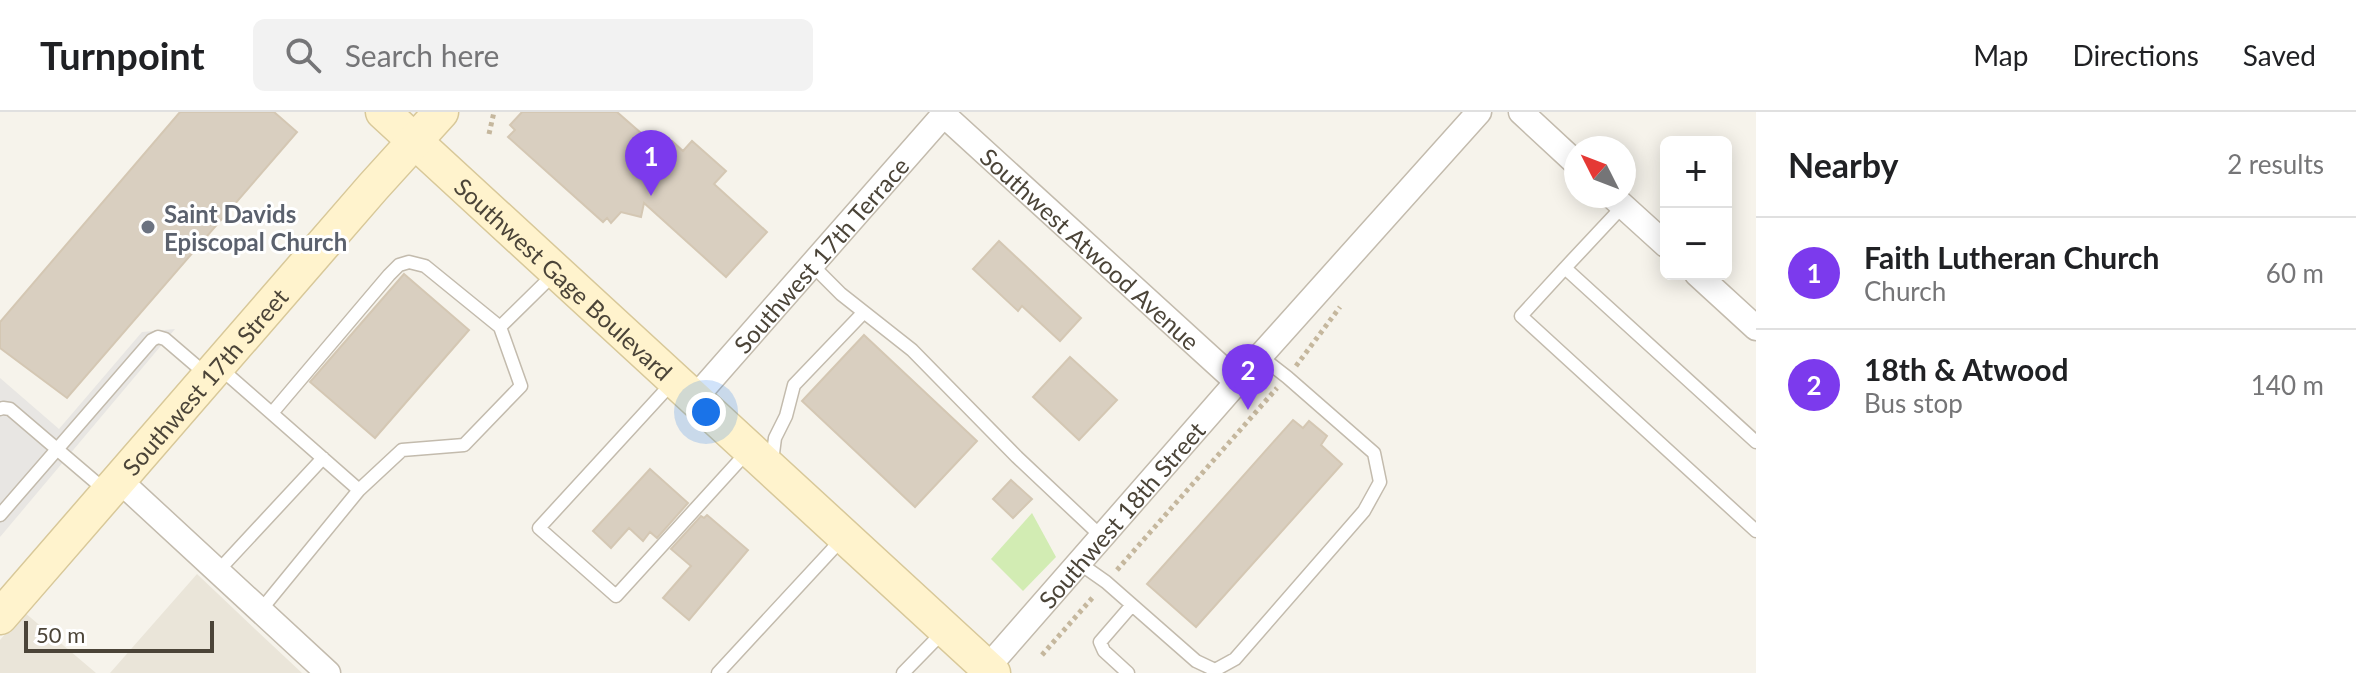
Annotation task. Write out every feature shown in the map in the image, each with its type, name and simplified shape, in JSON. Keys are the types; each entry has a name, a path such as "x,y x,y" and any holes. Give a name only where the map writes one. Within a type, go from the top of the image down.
{"main road":[{"name":"Southwest Gage Boulevard","path":"383,112 990,671"},
{"name":"Southwest 17th Street","path":"0,617 441,112"}],"street":[{"name":"Southwest 18th Street","path":"990,671 1079,563 1237,382 1479,112"},
{"path":"1521,112 1564,152"},
{"name":"Southwest 17th Terrace","path":"684,390 812,265 945,113"},
{"name":"Southwest Atwood Avenue","path":"945,113 1237,382"},
{"path":"1626,208 1660,240"},
{"path":"1704,280 1756,328"},
{"path":"113,486 218,571 328,673"}],"lane":[{"path":"1612,208 1565,268 1521,316 1756,531"},
{"path":"260,611 359,490 402,450 464,445 521,386 500,327 425,266 409,262 399,265 272,413"},
{"path":"812,265 912,350 1017,457 1102,537"},
{"path":"1565,268 1756,442"},
{"path":"500,327 556,271"},
{"path":"684,390 539,528 616,596 760,460 786,416 794,385 864,312"},
{"path":"0,515 152,340 158,337 272,413 359,490"},
{"path":"1079,563 1106,582 1196,661 1214,671 1235,659 1364,511 1380,482 1374,453 1260,356"},
{"path":"0,409 10,409 57,449 113,486"},
{"path":"218,571 323,458"},
{"path":"718,673 844,537"},
{"path":"1128,673 1104,651 1100,642 1132,605"},
{"path":"903,673 945,630"}],"path":[{"path":"489,134 494,112"},
{"path":"1042,655 1287,377 1350,296"}],"shaded area":[{"path":"175,329 0,537 0,378 59,429 142,332"},
{"path":"197,574 255,629 302,673 110,673"},
{"path":"24,612 96,673 0,673 0,640"}],"green space":[{"path":"1032,513 1056,557 1023,591 991,559"}],"building":[{"name":"Saint Davids Episcopal Church","path":"180,112 274,112 297,132 67,398 0,348 0,322"},
{"path":"522,112 617,112 641,133 672,141 683,151 692,141 726,171 714,184 767,232 726,277 644,203 641,217 621,212 611,223 607,218 603,222 508,137 515,130 510,125"},
{"path":"999,241 1081,318 1060,341 1022,306 1018,311 973,269"},
{"path":"404,274 469,330 375,438 310,382"},
{"path":"864,335 977,441 915,507 802,401"},
{"path":"1070,357 1117,400 1079,440 1033,397"},
{"path":"1293,420 1303,428 1309,421 1327,436 1321,445 1342,464 1196,627 1147,584"},
{"path":"650,469 688,503 657,538 650,532 643,541 629,528 611,548 593,531"},
{"path":"1011,480 1032,499 1013,518 993,499"},
{"path":"707,515 748,550 689,620 663,598 691,566 671,549 701,516 704,518"}],"place":[{"name":"Faith Lutheran Church","path":"651,196"},
{"name":"Saint Davids Episcopal Church","path":"148,227"},
{"name":"18th & Atwood","path":"1248,410"}]}
